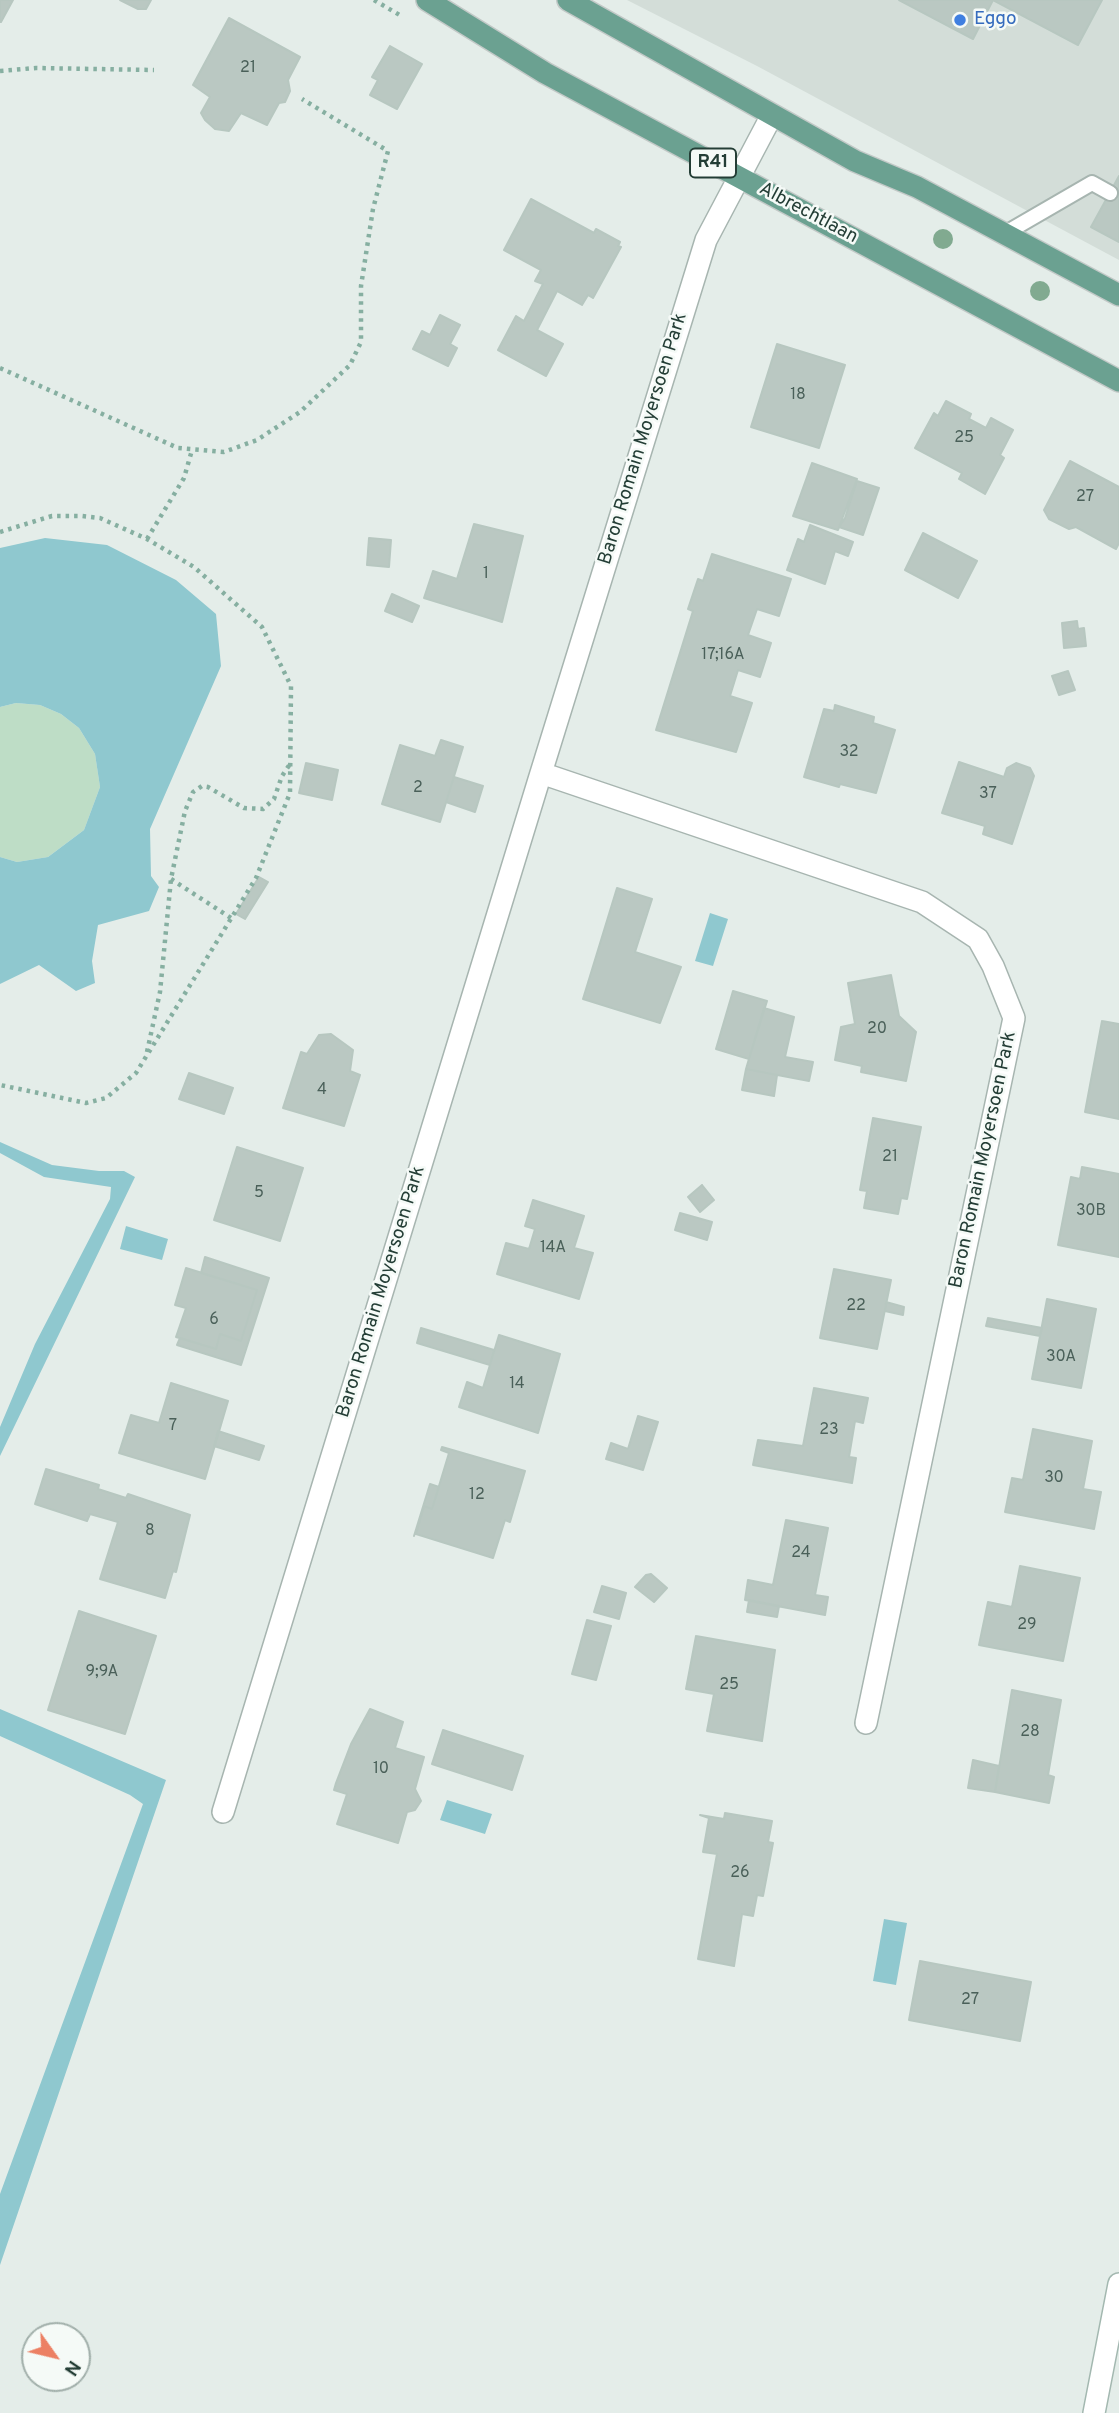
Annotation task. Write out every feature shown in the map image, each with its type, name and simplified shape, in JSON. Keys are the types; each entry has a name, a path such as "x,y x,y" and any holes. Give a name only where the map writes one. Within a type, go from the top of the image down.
{"main road":[{"name":"Albrechtlaan","path":"427,0 545,73 1119,381"},
{"path":"568,0 708,76 772,115 1119,295"}],"street":[{"name":"Baron Romain Moyersoen Park","path":"223,1812 706,240 772,115"},
{"name":"Baron Romain Moyersoen Park","path":"541,773 922,902 978,939 993,966 1014,1018 866,1723"},
{"path":"1094,2413 1119,2284"}],"lane":[{"path":"1004,234 1092,183 1110,193"}],"path":[{"path":"0,71 36,68 154,70"},
{"path":"0,368 178,448 192,450 224,452 257,440 310,402 350,365 361,342 361,286 373,209 388,151 302,99"},
{"path":"147,539 180,483 192,450"},
{"path":"0,532 52,516 82,516 100,518 147,539 203,573 262,627 291,686 290,793 256,878 136,1073 106,1098 86,1103 0,1085"},
{"path":"147,1056 160,992 171,879 185,811 197,788 208,787 244,808 263,809 274,799 282,776 291,763"},
{"path":"171,879 231,918"}],"shaded area":[{"path":"627,0 1119,0 1119,260 757,66"}],"green space":[{"path":"16,703 40,705 61,714 79,728 95,754 100,787 84,830 48,857 17,862 0,857 0,707"}],"water":[{"path":"45,538 107,545 176,580 216,614 221,666 150,829 151,876 159,887 149,911 98,925 92,961 95,983 76,991 39,965 0,984 0,857 17,862 48,857 84,830 100,787 95,754 79,728 61,714 40,705 16,703 0,707 0,548"},
{"path":"710,913 728,919 713,966 695,961"},
{"path":"0,1142 52,1165 124,1171 135,1177 0,1456 0,1427 35,1344 110,1199 111,1187 44,1177 0,1153"},
{"path":"126,1226 168,1239 162,1260 120,1249"},
{"path":"0,1709 166,1780 0,2265 0,2194 143,1804 130,1795 0,1736"},
{"path":"447,1800 492,1814 485,1834 440,1820"},
{"path":"884,1919 907,1923 896,1985 873,1981"}],"building":[{"path":"0,0 13,0 1,22 0,22"},
{"path":"120,0 151,0 146,9 138,9"},
{"name":"Eggo","path":"899,0 993,0 973,39"},
{"path":"993,0 1102,0 1078,45"},
{"path":"229,18 300,57 288,80 290,91 285,102 279,103 267,125 241,113 229,131 215,129 201,113 210,97 193,85"},
{"path":"390,46 422,64 397,109 370,95 378,80 372,77"},
{"path":"1119,176 1119,242 1091,227"},
{"path":"531,199 594,233 596,229 620,242 618,246 621,247 593,298 588,295 582,305 557,291 537,330 563,344 546,376 498,350 516,316 524,321 543,284 535,281 541,270 504,250"},
{"path":"440,315 460,325 450,344 457,348 448,366 413,349 422,331 430,335"},
{"path":"777,344 845,365 819,448 751,427"},
{"path":"946,401 971,414 969,419 986,428 991,418 1013,430 1000,455 1004,458 985,494 959,479 962,473 915,448 934,413 938,416"},
{"path":"1070,461 1119,487 1119,543 1116,549 1076,527 1069,529 1049,519 1044,510"},
{"path":"812,463 857,479 838,530 793,516"},
{"path":"857,481 879,488 863,535 839,527 845,518"},
{"path":"474,524 523,536 502,622 424,598 433,571 457,579"},
{"path":"810,525 853,542 848,556 835,551 825,584 787,570 798,539 804,542"},
{"path":"923,533 977,561 958,598 905,570"},
{"path":"369,538 391,540 389,567 367,565"},
{"path":"712,554 791,579 779,616 757,609 748,635 771,643 760,677 738,670 730,696 752,703 736,752 656,730 693,611 688,609 698,579 703,581"},
{"path":"392,594 419,606 412,622 385,611"},
{"path":"1077,621 1078,629 1084,628 1086,646 1064,648 1062,623"},
{"path":"1068,671 1075,690 1059,695 1052,676"},
{"path":"835,705 874,717 873,723 895,730 876,793 840,784 839,787 804,777 824,709 834,711"},
{"path":"441,740 463,747 440,822 382,804 400,745 435,756"},
{"path":"959,762 1004,777 1007,768 1016,763 1030,768 1034,776 1012,844 983,834 985,826 942,813"},
{"path":"306,763 338,770 332,800 299,793"},
{"path":"454,777 483,786 475,812 446,802"},
{"path":"259,877 268,882 245,919 236,914"},
{"path":"617,888 652,899 635,952 681,967 660,1023 583,999"},
{"path":"891,975 899,1016 916,1032 906,1081 861,1072 862,1066 835,1060 841,1027 855,1024 848,983"},
{"path":"733,991 767,1001 749,1059 716,1049"},
{"path":"764,1008 794,1017 785,1057 813,1062 809,1081 746,1069"},
{"path":"1102,1021 1119,1024 1119,1119 1085,1112"},
{"path":"331,1034 353,1050 350,1071 360,1075 344,1126 283,1108 301,1052 307,1054 319,1035"},
{"path":"746,1069 777,1075 774,1096 742,1090"},
{"path":"189,1073 233,1088 224,1114 179,1099"},
{"path":"873,1118 921,1127 907,1199 901,1198 898,1214 864,1208 867,1191 860,1190"},
{"path":"237,1147 303,1168 280,1241 214,1220"},
{"path":"1082,1167 1119,1174 1119,1257 1058,1245 1071,1177 1080,1179"},
{"path":"702,1185 714,1200 700,1212 688,1197"},
{"path":"533,1200 584,1216 574,1248 593,1253 579,1299 497,1274 506,1243 529,1249 535,1229 525,1226"},
{"path":"680,1213 712,1222 707,1240 675,1230"},
{"path":"205,1257 269,1278 241,1365 177,1345 180,1338 216,1349 220,1334 241,1341 257,1290 201,1273"},
{"path":"186,1268 257,1290 241,1341 220,1334 216,1349 176,1337 186,1308 175,1305"},
{"path":"834,1269 891,1280 877,1349 820,1338"},
{"path":"1047,1299 1096,1309 1081,1388 1032,1379"},
{"path":"886,1302 904,1307 903,1315 885,1311"},
{"path":"988,1318 1042,1328 1040,1336 986,1326"},
{"path":"421,1328 494,1350 490,1365 417,1343"},
{"path":"499,1335 560,1354 538,1433 459,1407 467,1382 483,1388"},
{"path":"171,1383 228,1401 205,1479 119,1453 131,1415 159,1423"},
{"path":"814,1388 868,1398 863,1423 855,1421 849,1457 856,1458 852,1483 753,1465 758,1440 803,1446"},
{"path":"638,1416 658,1422 643,1470 606,1459 611,1443 628,1449"},
{"path":"1033,1429 1092,1441 1083,1489 1101,1492 1094,1529 1005,1512 1012,1478 1023,1480"},
{"path":"218,1431 264,1446 259,1460 214,1446"},
{"path":"442,1447 525,1471 510,1522 505,1520 493,1558 416,1534 424,1506 432,1509 449,1453 441,1450"},
{"path":"46,1469 99,1485 98,1489 126,1498 128,1494 190,1515 176,1572 173,1571 165,1598 100,1579 118,1522 90,1514 87,1521 35,1504"},
{"path":"430,1484 439,1487 432,1509 424,1506 414,1536"},
{"path":"786,1520 828,1528 815,1595 828,1597 825,1615 745,1600 748,1580 773,1585"},
{"path":"1020,1566 1080,1578 1063,1661 979,1645 988,1602 1012,1607"},
{"path":"651,1574 667,1588 654,1602 635,1587 646,1575"},
{"path":"602,1586 626,1593 619,1619 594,1612"},
{"path":"749,1600 779,1606 777,1617 747,1612"},
{"path":"79,1611 156,1636 125,1734 48,1710"},
{"path":"587,1620 611,1626 596,1680 572,1674"},
{"path":"696,1636 775,1650 762,1741 707,1731 714,1694 686,1689"},
{"path":"1012,1690 1061,1700 1048,1775 1054,1777 1049,1803 995,1792"},
{"path":"370,1709 403,1722 395,1748 424,1757 415,1789 421,1801 415,1810 407,1812 398,1843 337,1824 347,1794 334,1790 336,1783 351,1744"},
{"path":"443,1730 523,1756 512,1790 432,1764"},
{"path":"973,1760 999,1766 995,1792 968,1788"},
{"path":"725,1813 772,1821 768,1842 773,1843 763,1896 757,1895 753,1916 742,1914 734,1966 698,1959 717,1854 703,1852 709,1818 700,1815 724,1819"},
{"path":"920,1961 1031,1982 1020,2041 909,2020"}],"place":[{"name":"Eggo","path":"960,20"}]}
